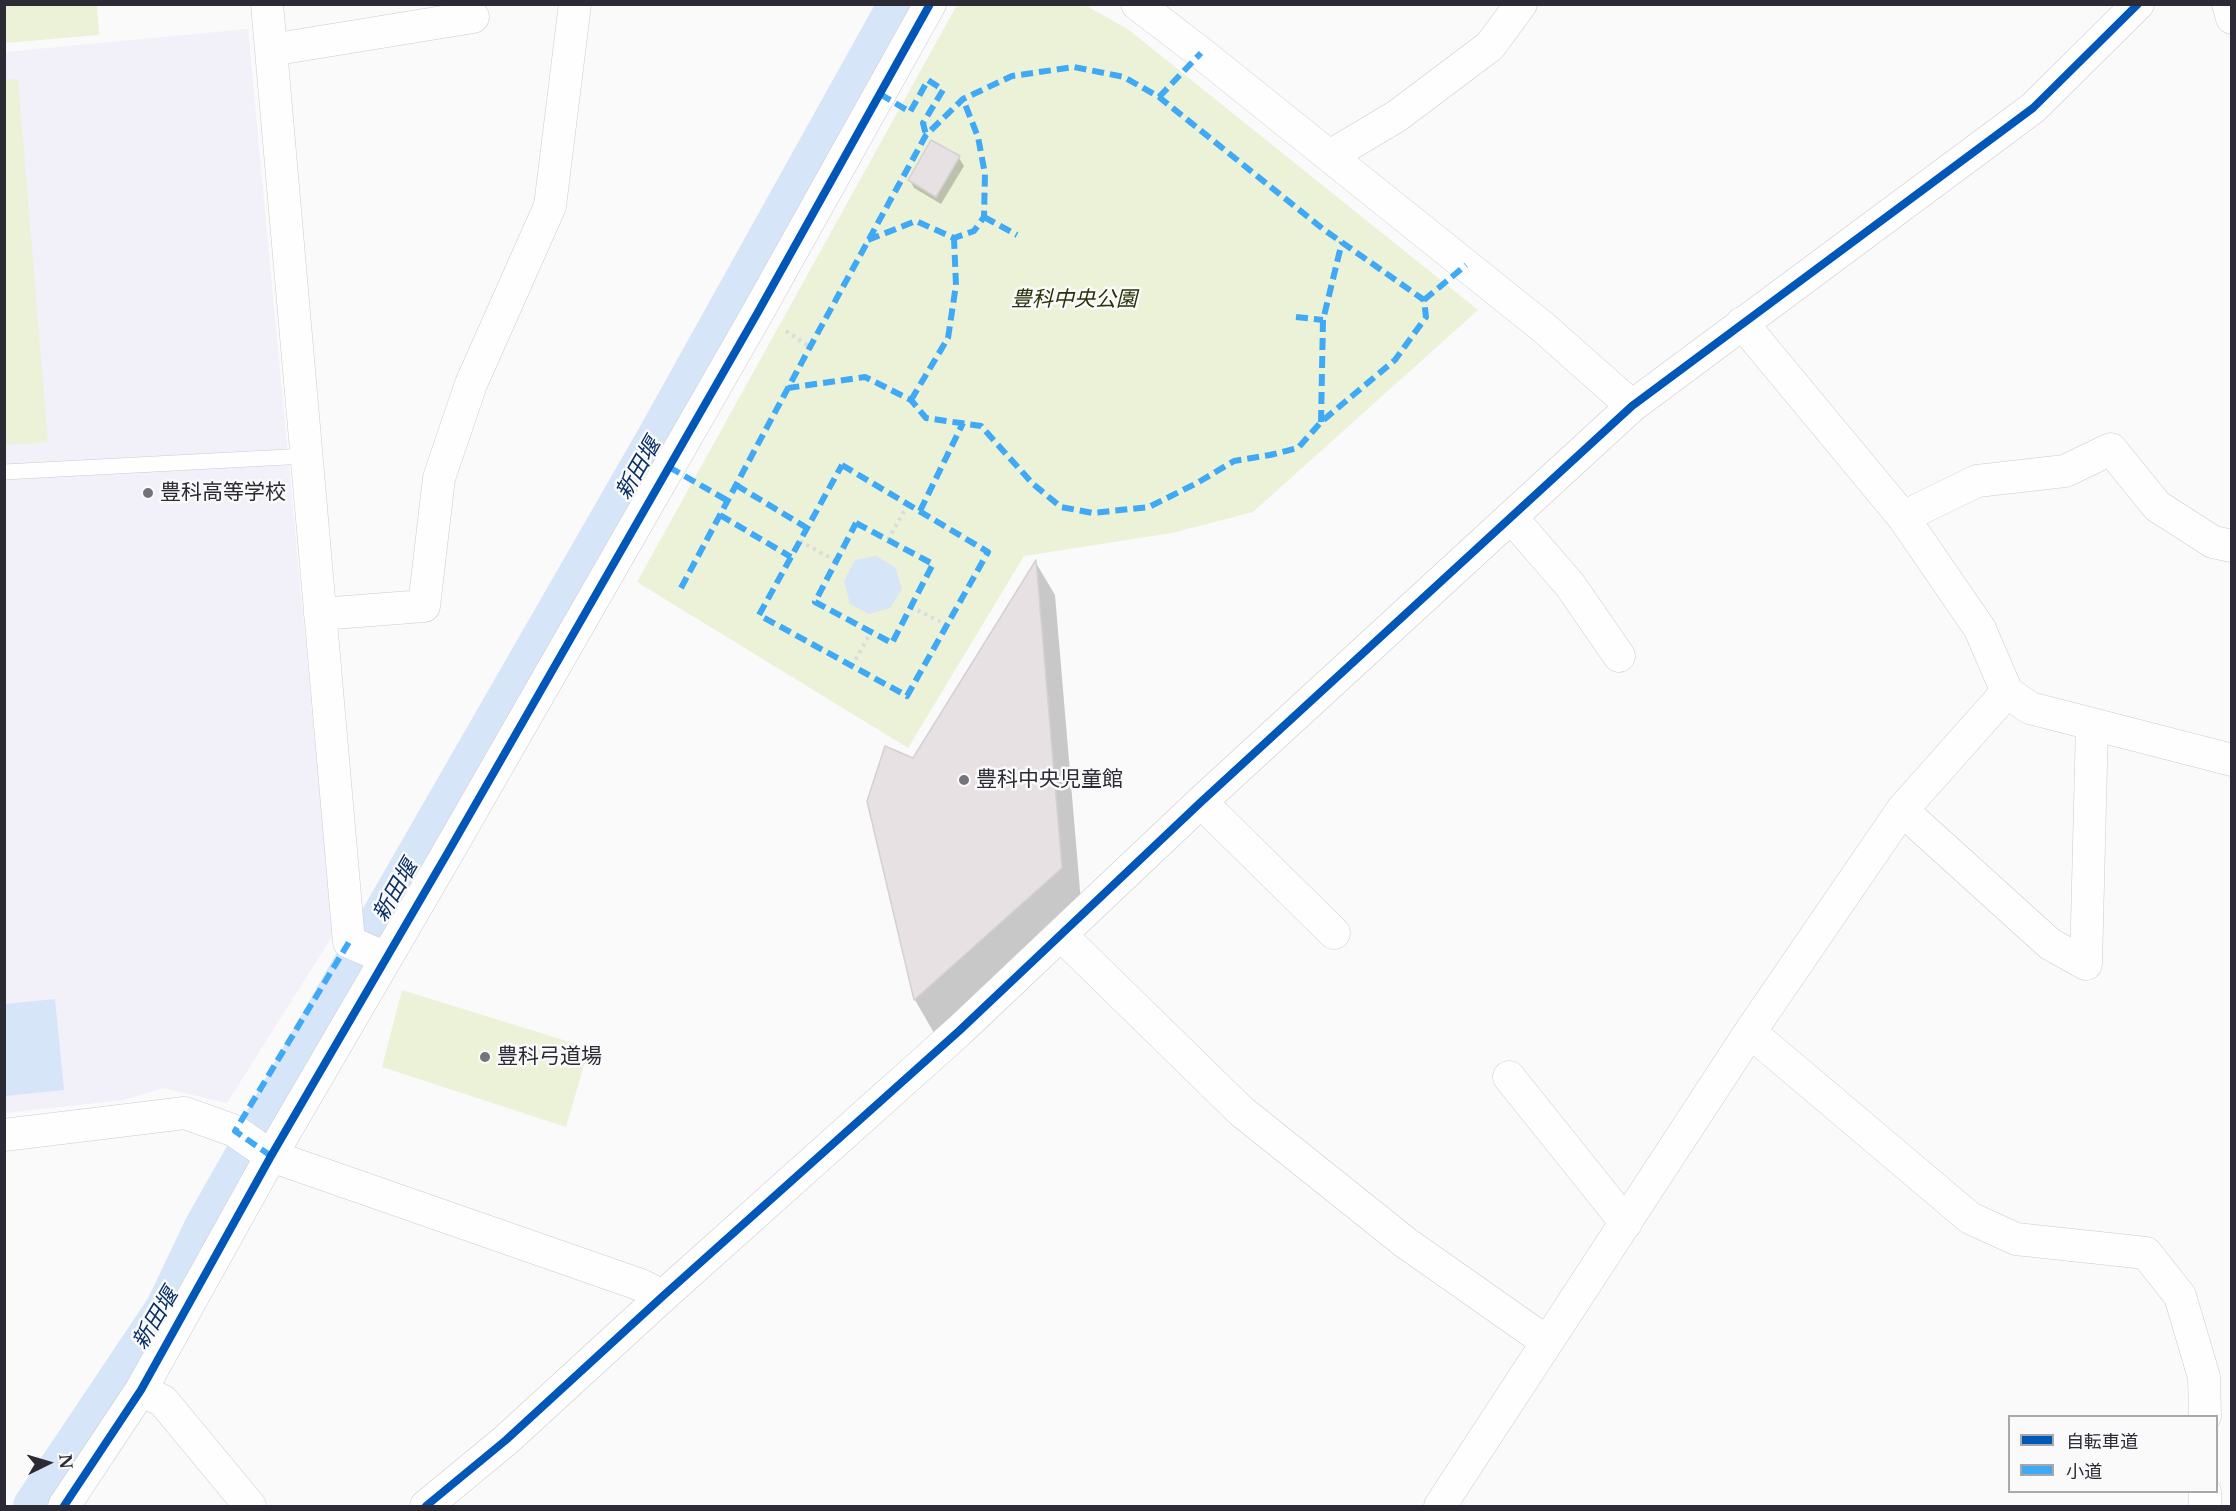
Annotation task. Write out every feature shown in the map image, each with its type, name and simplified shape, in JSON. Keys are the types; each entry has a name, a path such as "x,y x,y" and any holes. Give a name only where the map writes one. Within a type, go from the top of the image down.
{"street":[{"path":"267,4 349,942 387,958"},
{"path":"320,614 424,606 439,478 471,384 550,206 575,4"},
{"path":"64,1506 141,1390 252,1143 387,958 758,312 930,4"},
{"path":"1137,4 1164,23 1544,328 1632,406"},
{"path":"1330,156 1397,116 1490,46 1521,4"},
{"path":"426,1506 506,1440 959,1031 1201,802 1632,406 2033,108 2138,4"},
{"path":"2228,4 2232,18"},
{"path":"271,50 473,17"},
{"path":"1742,323 1903,517 1980,629 2007,692 2030,708 2232,760"},
{"path":"1903,517 1977,481 2065,471 2111,449 2157,506 2213,542 2232,546"},
{"path":"1511,517 1570,585 1619,657"},
{"path":"1440,1506 1750,1032 1902,810 2007,692"},
{"path":"1902,810 2050,944 2086,964 2092,724"},
{"path":"1201,802 1334,933"},
{"path":"1061,935 1241,1111 1406,1243 1547,1342"},
{"path":"1750,1032 1970,1218 2016,1239 2146,1253 2180,1296 2204,1377 2205,1415"},
{"path":"1509,1077 1626,1223"},
{"path":"4,1135 185,1113 252,1143 641,1285 663,1296"},
{"path":"141,1390 163,1401 250,1506"}],"lane":[{"path":"4,472 306,456"}],"path":[{"path":"888,540 908,504"},
{"path":"800,541 836,561"},
{"path":"911,607 947,625"},
{"path":"852,666 871,632"}],"shaded area":[{"name":"豊科高等学校","path":"248,29 333,935 227,1103 163,1088 124,1100 5,1113 5,52"}],"green space":[{"path":"5,4 97,5 99,35 5,43"},
{"name":"豊科中央公園","path":"957,5 1085,5 1129,30 1478,310 1253,512 1172,533 1024,556 908,748 637,582"},
{"path":"18,79 48,442 5,445 4,80"},
{"name":"豊科弓道場","path":"402,990 589,1048 566,1127 382,1067"}],"water":[{"path":"876,556 895,567 902,589 890,608 869,614 850,604 844,581 855,560"},
{"path":"55,999 64,1090 5,1096 5,1004"}],"building":[{"path":"931,140 960,156 936,197 908,180"},
{"name":"豊科中央児童館","path":"1036,560 1062,868 914,1000 867,801 885,746 913,758"}],"waterway":[{"name":"新田堰","path":"373,931 657,437 898,4"},
{"name":"新田堰","path":"33,1506 165,1309 204,1227 352,966"}],"marked path":[{"path":"1159,97 1201,53"},
{"path":"681,588 736,485 810,347 926,135 963,99 1012,76 1074,67 1124,77 1159,97 1323,229 1424,300 1426,317 1395,360 1321,422 1298,448 1234,461 1149,507 1093,513 1061,507 1033,484 981,426 926,418 911,400 865,377 788,388"},
{"path":"880,94 910,112 928,80 943,90 923,123 926,135"},
{"path":"868,240 916,221 954,238 974,231 984,217 985,174 978,137 963,99"},
{"path":"984,217 1017,235"},
{"path":"911,400 948,338 956,285 954,238"},
{"path":"1321,422 1323,320 1342,242"},
{"path":"1424,300 1466,265"},
{"path":"1296,317 1323,320"},
{"path":"920,511 963,423"},
{"path":"842,465 988,552 907,696 759,615 842,465"},
{"path":"669,467 728,501"},
{"path":"736,485 807,528"},
{"path":"720,515 791,557"},
{"path":"856,523 933,564 892,643 815,602 856,523"},
{"path":"271,1156 235,1131 349,942"}],"cycle path":[{"path":"64,1506 141,1390 271,1156 758,312 930,4"},
{"path":"426,1506 506,1440 959,1031 1201,802 1632,406 2033,108 2138,4"}],"place":[{"name":"豊科高等学校","path":"148,493"},
{"name":"豊科中央児童館","path":"964,780"},
{"name":"豊科弓道場","path":"485,1057"}]}
